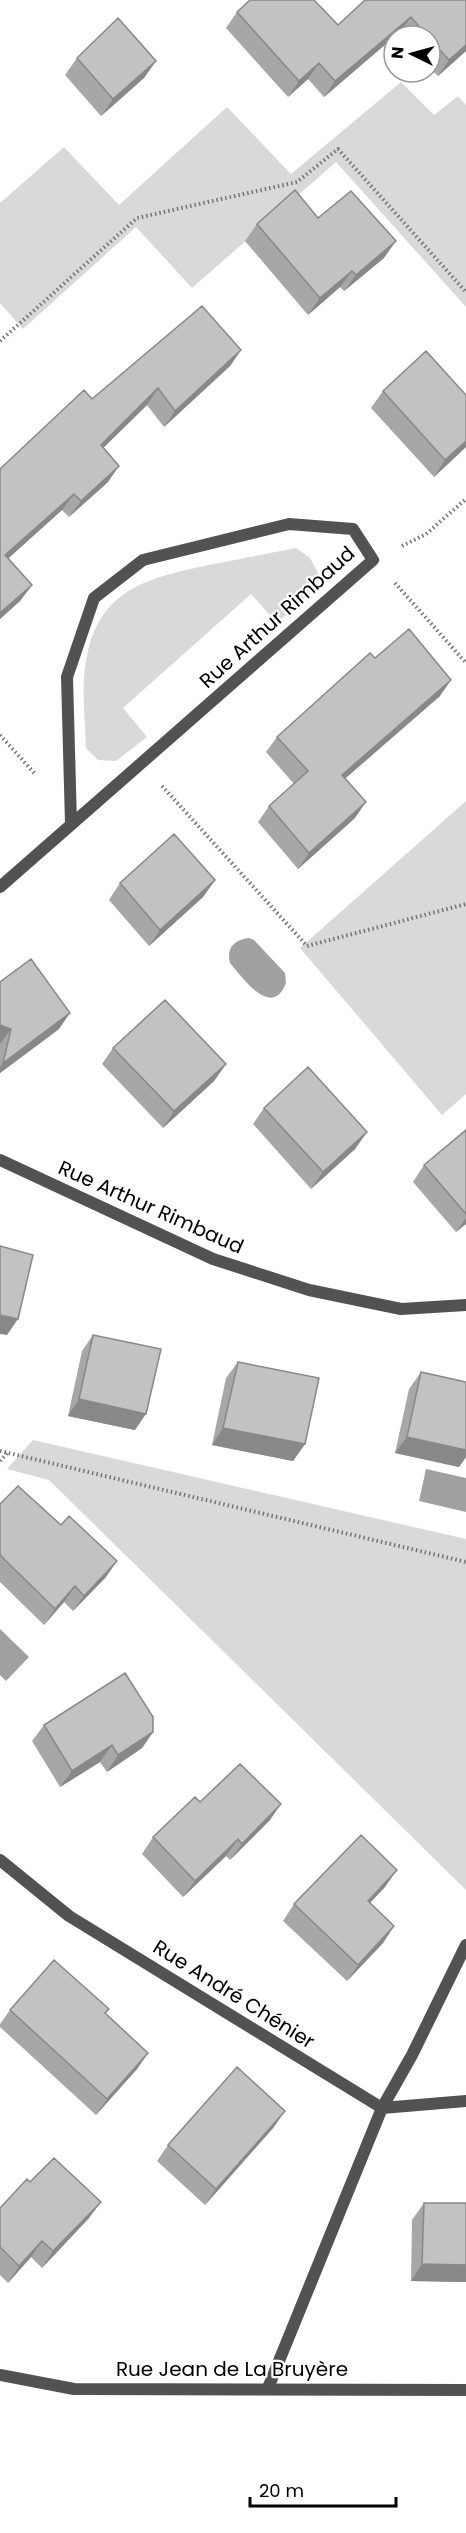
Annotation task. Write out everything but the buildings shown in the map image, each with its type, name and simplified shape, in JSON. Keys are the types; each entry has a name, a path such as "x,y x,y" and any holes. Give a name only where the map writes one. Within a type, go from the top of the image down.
{"street":[{"name":"Rue Arthur Rimbaud","path":"0,887 373,561 353,529 289,524 143,560 94,598 67,677 71,823"},
{"name":"Rue Arthur Rimbaud","path":"0,1160 213,1259 309,1290 401,1308 466,1305"},
{"name":"Rue André Chénier","path":"0,1860 69,1916 382,2108"},
{"path":"268,2388 382,2108 412,2055 466,1945"},
{"path":"382,2108 466,2101"},
{"name":"Rue Jean de La Bruyère","path":"0,2375 75,2389 466,2390"}],"path":[{"path":"0,341 137,218 297,182 338,148 466,292"},
{"path":"373,561 426,534 466,499"},
{"path":"388,574 466,663"},
{"path":"0,735 36,775 70,778"},
{"path":"140,763 307,946 466,904"},
{"path":"0,1451 466,1562"},
{"path":"0,1461 8,1453"}],"shaded area":[{"path":"399,84 403,84 434,115 458,96 466,105 466,307 336,162 192,288 136,227 23,329 0,303 0,203 64,147 119,205 227,107 291,174"},
{"path":"296,548 310,558 319,575 317,587 277,623 251,594 123,708 147,737 116,761 98,760 86,748 84,675 95,629 106,611 135,587 153,579 193,568"},
{"path":"466,801 466,1094 442,1115 300,948"},
{"path":"249,938 254,940 285,973 286,983 280,993 273,997 265,997 257,992 230,963 229,953 232,946"},
{"path":"33,1440 466,1539 466,1890 49,1480 7,1469"},
{"path":"426,1469 466,1478 466,1512 419,1501"},
{"path":"0,1629 29,1657 6,1681 0,1675"}]}
